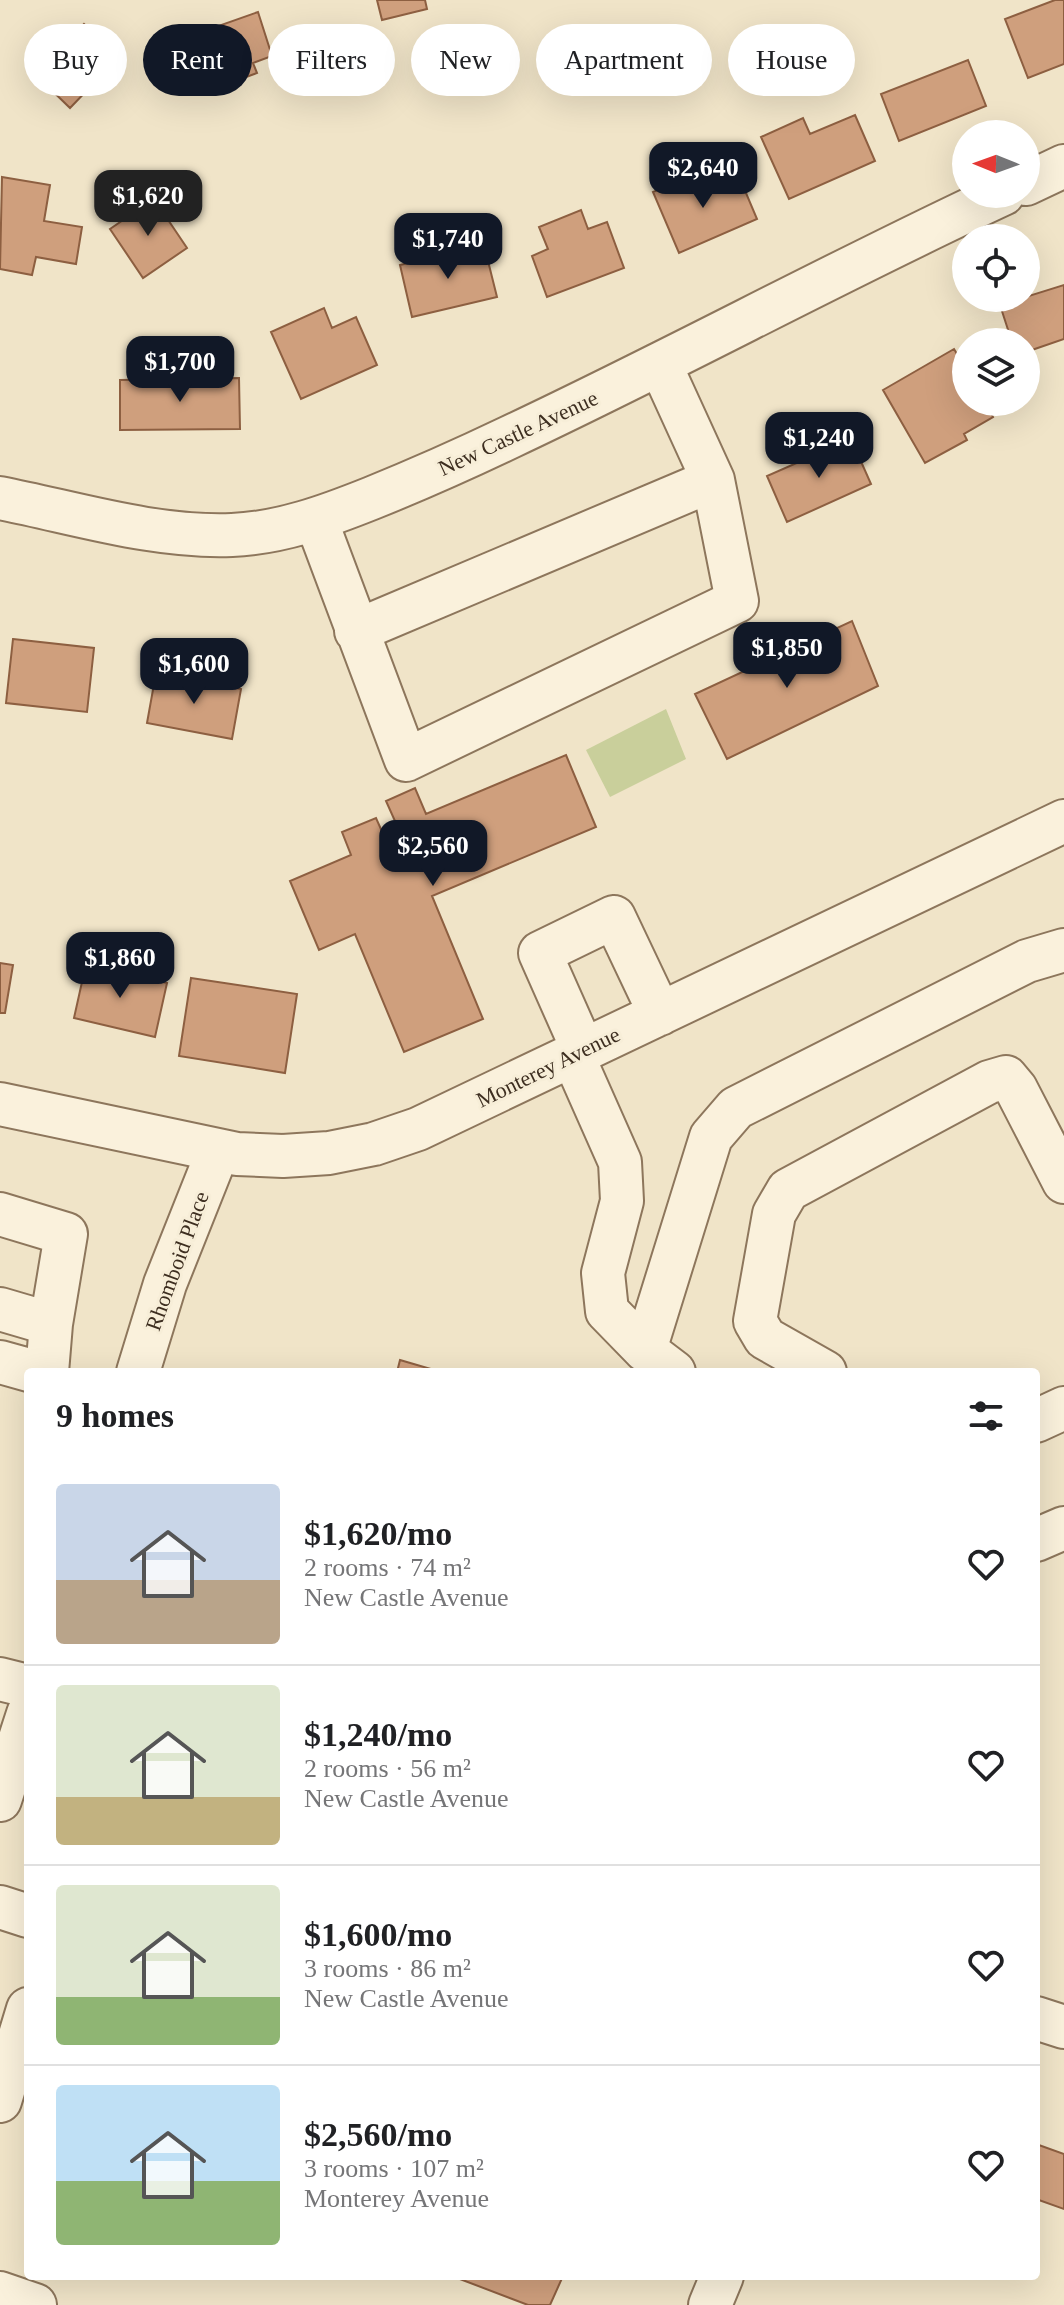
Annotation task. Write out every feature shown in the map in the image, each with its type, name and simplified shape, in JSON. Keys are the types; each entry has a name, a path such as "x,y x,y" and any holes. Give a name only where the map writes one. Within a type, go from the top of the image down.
{"street":[{"path":"1040,177 1064,166"},
{"name":"New Castle Avenue","path":"0,498 193,535 235,535 316,520 435,472 973,208"},
{"path":"316,520 406,760 737,601 713,480 660,364"},
{"path":"356,631 713,480"},
{"name":"Monterey Avenue","path":"0,1104 218,1151 283,1156 329,1153 374,1144 418,1129 1064,821"},
{"path":"659,1361 607,1311 603,1273 622,1201 620,1162 540,953 614,917 660,1014"},
{"path":"659,1361 711,1137 736,1108 1027,961 1064,950"},
{"path":"818,1368 765,1338 755,1321 774,1214 788,1190 989,1082 1006,1077 1016,1089 1064,1182"},
{"name":"Rhomboid Place","path":"139,1368 165,1284 218,1151"},
{"path":"0,1214 66,1234 51,1324 47,1368"},
{"path":"0,1309 51,1324"},
{"path":"0,1362 24,1369"},
{"path":"1040,1419 1064,1408"},
{"path":"1040,1538 1064,1528"},
{"path":"0,1679 24,1705"},
{"path":"0,1800 24,1722"},
{"path":"0,1907 24,1915"},
{"path":"1040,2019 1064,2027"},
{"path":"0,2101 24,2022"},
{"path":"43,2305 51,2280"},
{"path":"710,2305 720,2280"},
{"path":"0,2293 35,2305"}],"green space":[{"path":"666,709 686,759 610,797 586,750"}],"building":[{"path":"377,0 425,0 427,9 382,20"},
{"path":"1055,0 1064,0 1064,64 1028,78 1005,19"},
{"path":"258,12 268,43 268,57 253,63 257,73 252,75 252,24 224,24"},
{"path":"968,60 986,106 899,141 881,94"},
{"path":"58,96 82,96 70,108"},
{"path":"855,115 875,161 789,199 761,137 803,118 810,134"},
{"path":"697,173 704,188 738,174 757,219 679,253 653,192"},
{"path":"2,177 50,185 44,221 82,227 76,264 36,257 32,275 0,269"},
{"path":"154,199 187,248 143,278 110,229"},
{"path":"581,210 588,229 607,222 624,268 547,297 532,256 548,249 539,227"},
{"path":"484,245 497,297 412,317 400,265"},
{"path":"1064,285 1064,339 1040,347 1040,328 1007,328 1002,312 1040,312 1040,292"},
{"path":"324,308 332,328 356,317 377,365 301,399 271,332"},
{"path":"952,350 952,416 993,417 964,434 967,440 925,463 883,390"},
{"path":"239,378 240,429 120,430 120,380"},
{"path":"851,439 871,484 787,522 767,476"},
{"path":"852,621 878,686 727,759 695,694"},
{"path":"13,639 94,648 87,712 6,703"},
{"path":"156,673 241,689 232,739 147,723"},
{"path":"566,755 596,827 432,896 483,1019 404,1052 355,934 319,950 290,881 351,855 342,832 376,818 384,836 399,830 386,801 415,788 426,814"},
{"path":"0,963 13,965 5,1013 0,1013"},
{"path":"86,964 167,983 155,1037 74,1018"},
{"path":"191,978 297,994 285,1073 179,1056"},
{"path":"400,1360 427,1368 398,1368"},
{"path":"1040,2145 1064,2154 1064,2209 1040,2200"},
{"path":"462,2280 561,2280 550,2305 528,2305"}]}
